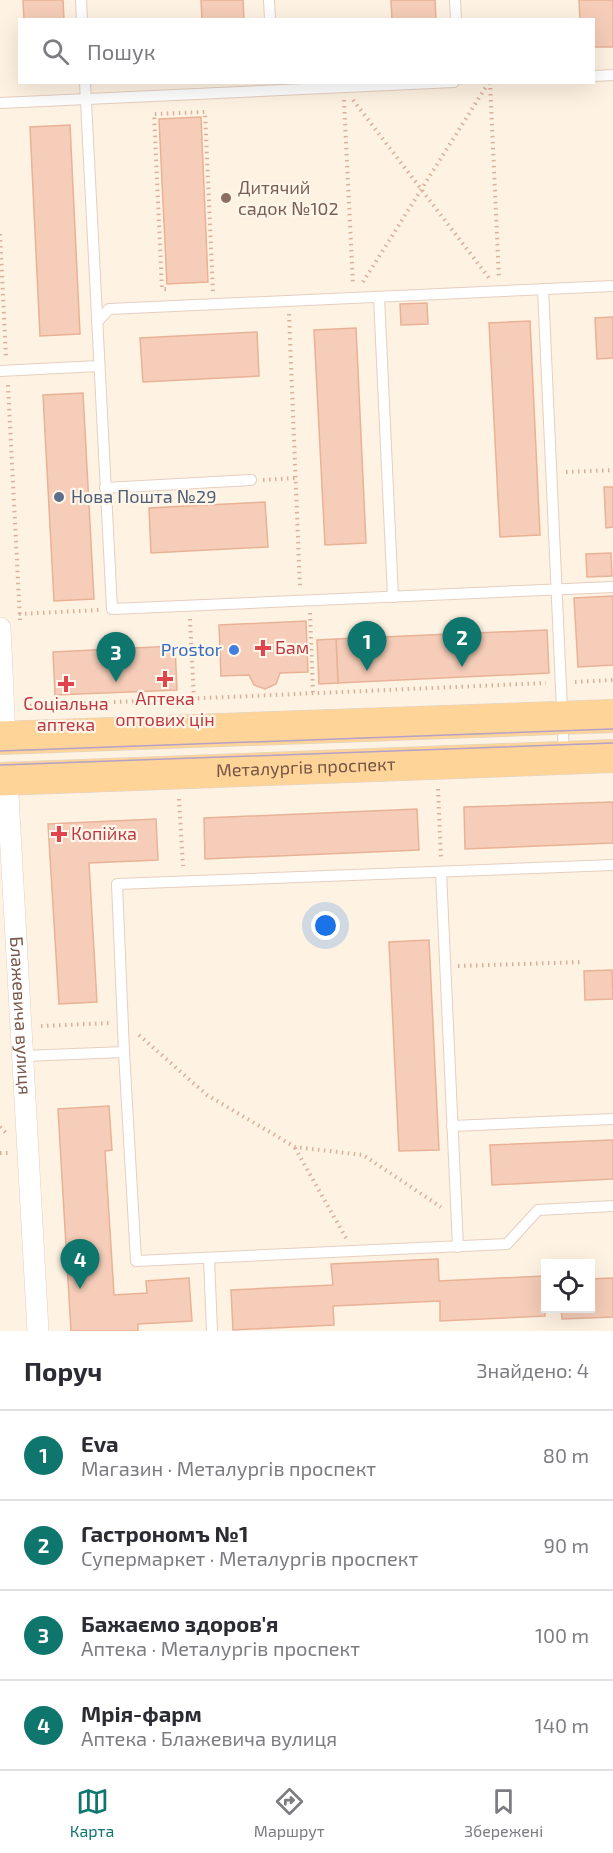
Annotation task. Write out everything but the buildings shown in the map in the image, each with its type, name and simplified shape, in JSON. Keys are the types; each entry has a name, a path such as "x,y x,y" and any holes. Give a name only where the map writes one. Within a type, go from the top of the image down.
{"main road":[{"path":"3,738 613,716"},
{"name":"Блажевича вулиця","path":"3,738 4,779"},
{"name":"Металургів проспект","path":"4,779 613,756"}],"street":[{"name":"Блажевича вулиця","path":"3,738 10,627"},
{"name":"Блажевича вулиця","path":"4,779 23,1056 38,1331"}],"lane":[{"path":"81,0 82,18"},
{"path":"269,0 270,18"},
{"path":"455,0 456,18"},
{"path":"595,76 613,75"},
{"path":"85,84 112,609 613,587"},
{"path":"0,103 273,86 344,88 417,84"},
{"path":"97,322 109,309 613,286"},
{"path":"543,290 564,758"},
{"path":"379,297 393,597"},
{"path":"3,371 99,366"},
{"path":"105,488 251,480"},
{"path":"613,865 117,884 136,1261 507,1244 538,1210 613,1206"},
{"path":"441,872 458,1247"},
{"path":"23,1056 124,1052"},
{"path":"452,1126 613,1119"},
{"path":"209,1258 212,1331"}],"path":[{"path":"353,298 488,84"},
{"path":"489,84 499,291"},
{"path":"344,88 499,291"},
{"path":"344,88 353,298"},
{"path":"162,289 154,114 205,112 213,287"},
{"path":"0,234 3,371 19,614 10,627"},
{"path":"289,301 296,478 313,693"},
{"path":"551,473 613,470"},
{"path":"251,480 296,478"},
{"path":"190,606 194,699"},
{"path":"19,614 112,609"},
{"path":"23,695 24,706 613,680"},
{"path":"265,689 265,695"},
{"path":"438,785 441,872"},
{"path":"179,795 183,882"},
{"path":"446,967 583,962"},
{"path":"41,1026 123,1022 207,1095 295,1147 363,1155 457,1217"},
{"path":"0,1127 7,1133"},
{"path":"295,1147 353,1251"},
{"path":"0,1153 8,1153"}],"tram line":[{"path":"0,751 613,729"},
{"path":"0,765 613,743"}],"place":[{"name":"Дитячий садок №102","path":"226,198"},
{"name":"Нова Пошта №29","path":"59,497"},
{"name":"Бам","path":"263,648"},
{"name":"Prostor","path":"234,650"},
{"name":"Гастрономъ №1","path":"462,667"},
{"name":"Eva","path":"367,671"},
{"name":"Аптека оптових цін","path":"165,679"},
{"name":"Бажаємо здоров'я","path":"116,682"},
{"name":"Соціальна аптека","path":"66,684"},
{"name":"Копійка","path":"59,834"},
{"name":"Мрія-фарм","path":"80,1289"}]}
